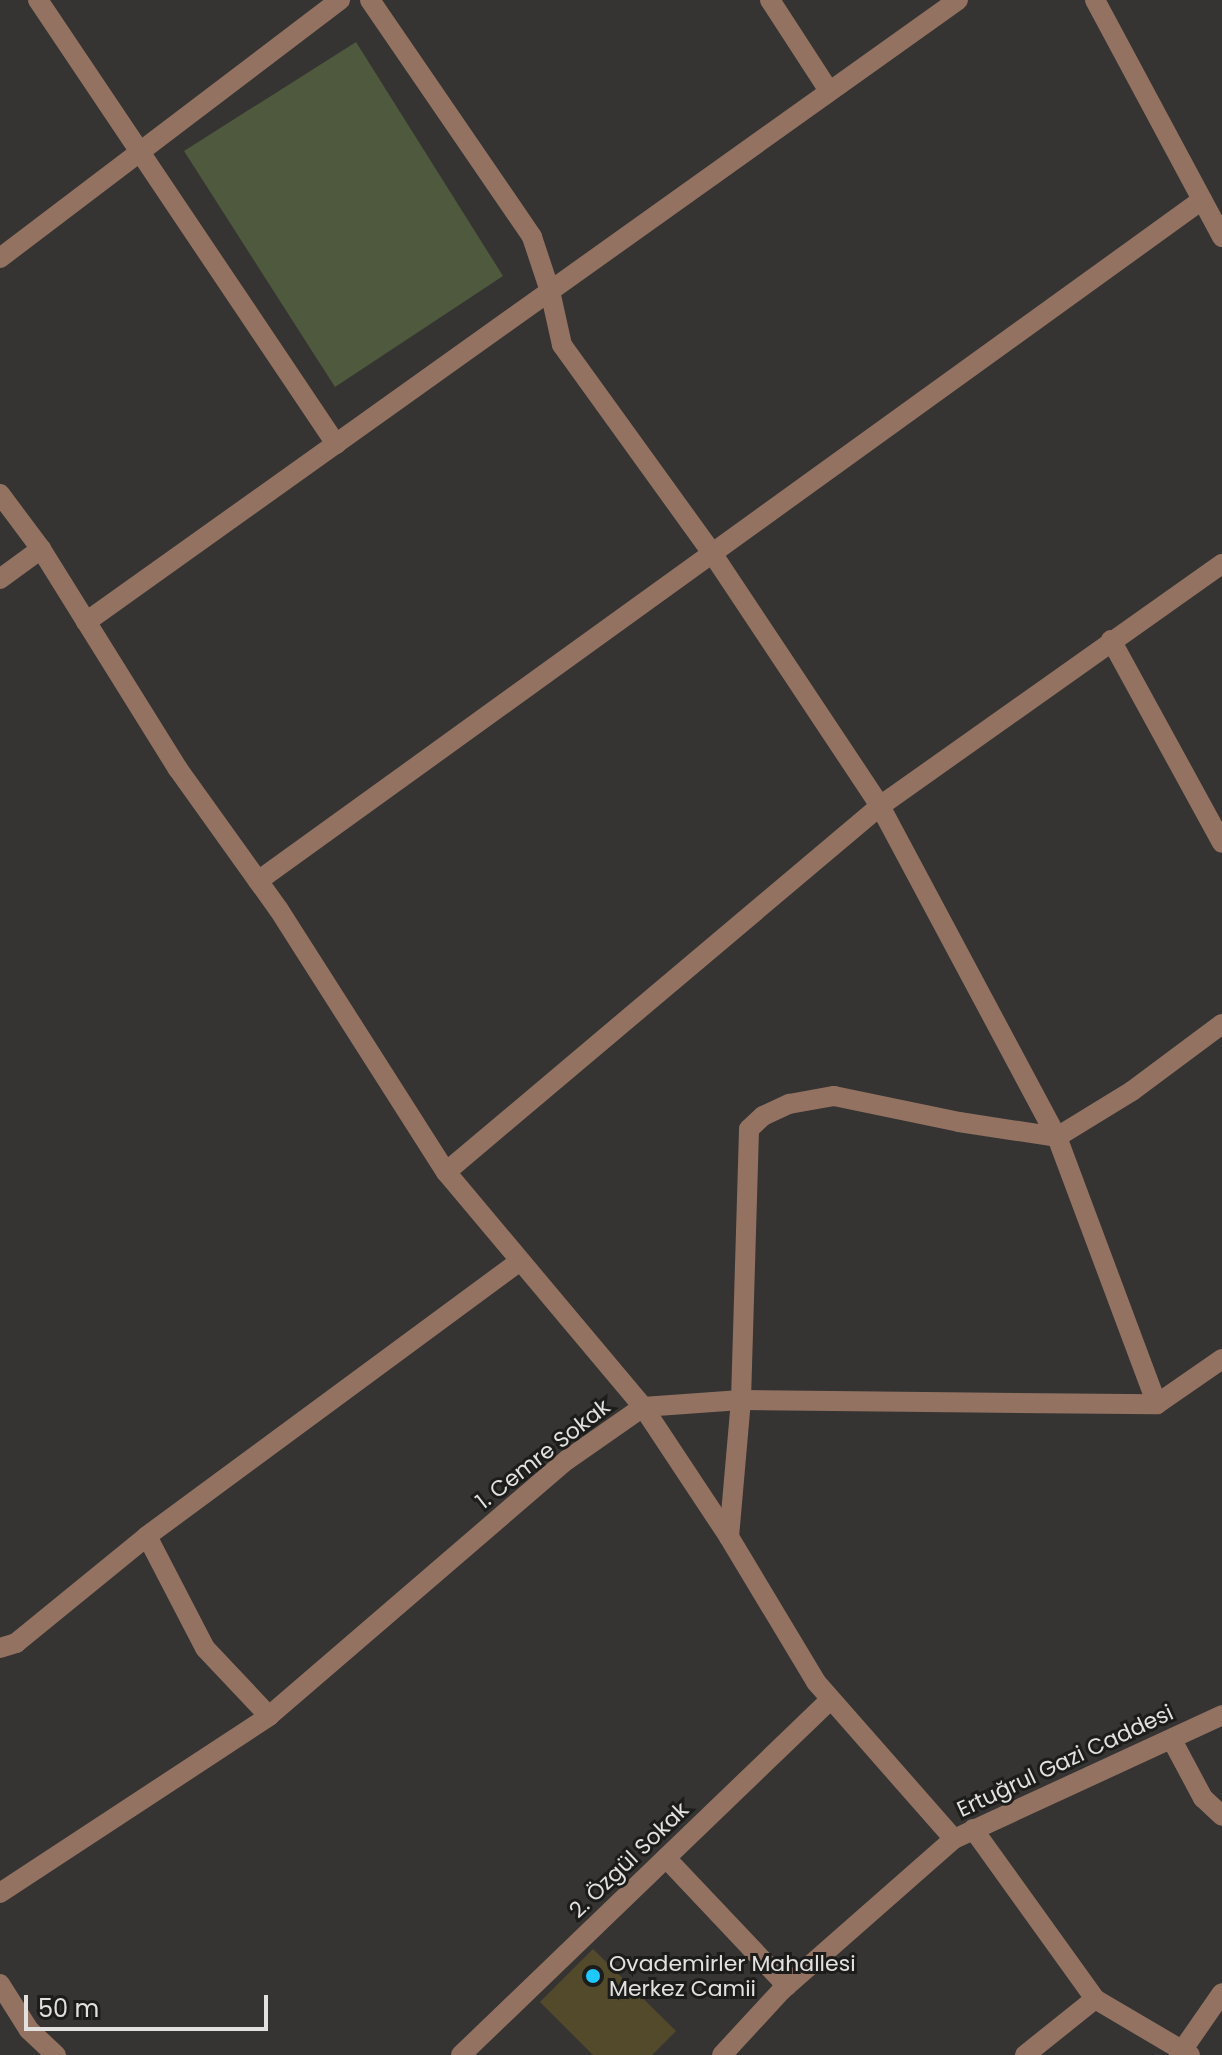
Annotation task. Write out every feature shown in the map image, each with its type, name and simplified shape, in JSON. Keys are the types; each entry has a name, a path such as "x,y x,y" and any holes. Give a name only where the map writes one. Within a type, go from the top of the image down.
{"street":[{"path":"38,0 336,444"},
{"path":"0,258 340,0"},
{"path":"370,0 532,237 550,291 562,345 712,553 880,806 1057,1137 1157,1404 1222,1359"},
{"path":"770,0 829,91"},
{"path":"86,622 958,0"},
{"path":"1095,0 1222,237"},
{"path":"258,881 1202,200"},
{"path":"0,494 41,549 178,769 258,881 446,1172 518,1262 643,1407 729,1537 830,1700 954,1839"},
{"path":"0,579 41,549"},
{"path":"446,1172 880,806 1222,564"},
{"path":"1111,640 1222,843"},
{"path":"729,1537 741,1400 749,1129 763,1116 789,1104 834,1096 959,1122 1057,1137 1132,1091 1222,1024"},
{"path":"0,1648 16,1643 147,1536 518,1262"},
{"name":"1. Cemre Sokak","path":"0,1893 269,1716 567,1460 643,1407 741,1400 1157,1404"},
{"path":"147,1536 205,1648 269,1716"},
{"name":"2. Özgül Sokak","path":"461,2055 830,1700"},
{"name":"Ertuğrul Gazi Caddesi","path":"722,2055 787,1986 954,1839 1222,1715"},
{"path":"1172,1740 1203,1798 1222,1816"},
{"path":"973,1829 1095,1999 1183,2053 1222,1993"},
{"path":"666,1858 787,1986"},
{"path":"0,1984 29,2030 56,2055"},
{"path":"1025,2055 1095,1999"}],"green space":[{"path":"356,42 503,276 335,387 184,151"}],"building":[{"name":"Ovademirler Mahallesi Merkez Camii","path":"593,1949 676,2031 652,2055 593,2055 540,2002"}],"place":[{"name":"Ovademirler Mahallesi Merkez Camii","path":"593,1976"}]}
